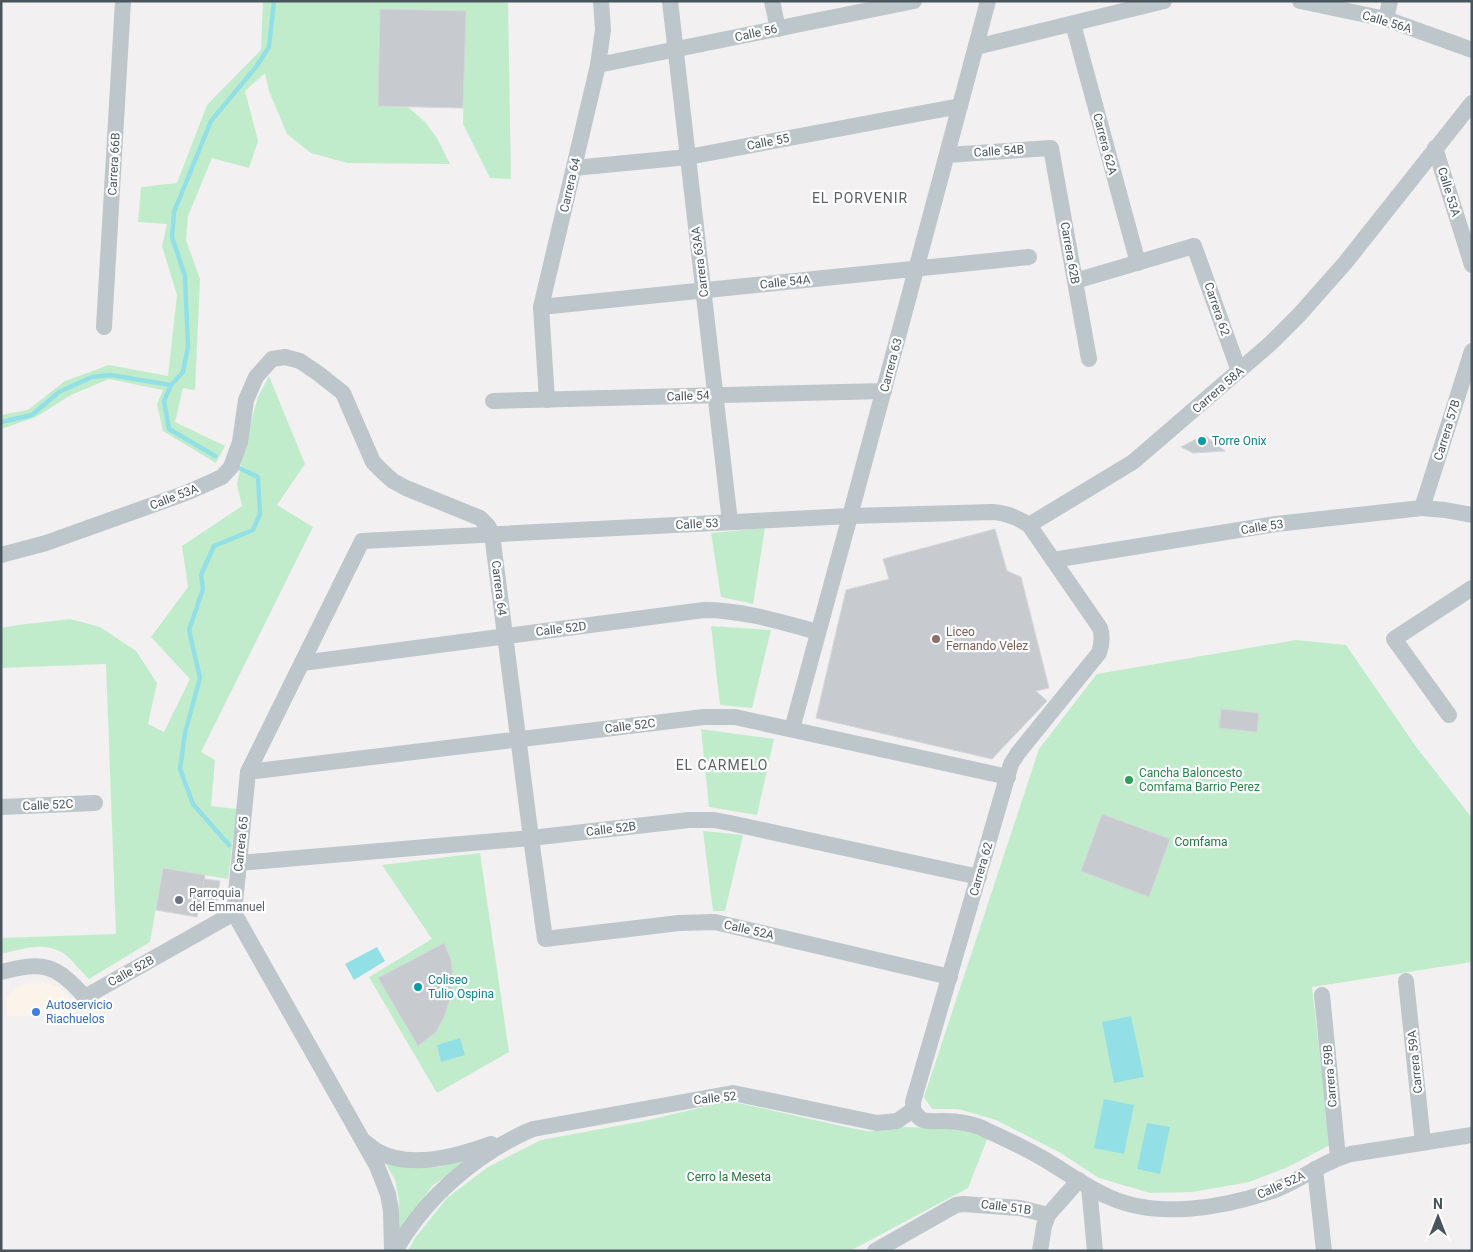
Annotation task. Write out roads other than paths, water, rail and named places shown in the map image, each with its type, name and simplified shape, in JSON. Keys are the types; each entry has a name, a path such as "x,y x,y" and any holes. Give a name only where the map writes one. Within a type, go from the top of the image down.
{"street":[{"name":"Carrera 66B","path":"104,327 123,1"},
{"name":"Carrera 64","path":"547,400 542,307 598,65 603,30 601,1"},
{"name":"Carrera 63AA","path":"670,1 730,522"},
{"path":"772,1 778,28"},
{"name":"Calle 56","path":"598,65 914,1"},
{"name":"Carrera 63","path":"792,729 988,1"},
{"path":"976,47 1164,1"},
{"name":"Calle 56A","path":"1300,1 1386,19 1472,50"},
{"path":"1386,19 1390,1"},
{"name":"Carrera 62A","path":"1073,24 1138,263"},
{"name":"Carrera 58A","path":"1028,525 1134,462 1271,343 1306,308 1345,262 1472,103"},
{"name":"Calle 55","path":"574,168 688,157 960,106"},
{"name":"Calle 54B","path":"947,155 1051,148"},
{"name":"Carrera 62B","path":"1051,148 1089,359"},
{"name":"Calle 53A","path":"1435,148 1472,264"},
{"name":"Carrera 62","path":"1138,263 1194,246 1239,372"},
{"name":"Calle 54A","path":"542,307 1028,257"},
{"path":"1075,281 1138,263"},
{"name":"Carrera 57B","path":"1422,508 1472,351"},
{"name":"Calle 53A","path":"1,555 46,543 186,493 222,477 231,467 240,442 246,400 256,377 272,359 285,357 300,361 343,393 373,462 394,481 406,488 480,518 488,526 492,534"},
{"name":"Calle 54","path":"493,401 884,391"},
{"name":"Calle 53","path":"1053,560 1276,524 1422,508 1472,515"},
{"name":"Calle 53","path":"362,541 850,516 993,512 1006,513 1019,518 1028,525"},
{"path":"1028,525 1053,560"},
{"name":"Carrera 64","path":"492,534 545,939"},
{"name":"Carrera 65","path":"234,913 248,772 362,541"},
{"name":"Carrera 62","path":"913,1110 913,1102 1011,764 1099,653 1102,641 1100,628 1053,560"},
{"path":"1449,715 1394,639 1472,588"},
{"name":"Calle 52D","path":"302,662 704,610 725,610 742,613 818,632"},
{"name":"Calle 52C","path":"248,772 704,717 735,716 1008,776"},
{"name":"Calle 52C","path":"1,807 95,803"},
{"name":"Calle 52B","path":"239,863 531,838 689,820 714,820 978,877"},
{"path":"234,913 377,1166 388,1194 394,1251"},
{"name":"Calle 52B","path":"1,972 30,965 52,969 70,981 85,997 234,913"},
{"name":"Calle 52A","path":"545,939 679,923 715,922 950,977"},
{"name":"Carrera 59A","path":"1406,981 1424,1142"},
{"name":"Carrera 59B","path":"1322,995 1338,1157"},
{"name":"Calle 52","path":"394,1251 417,1217 454,1178 480,1158 519,1134 533,1129 733,1093 877,1123 897,1121 913,1110"},
{"path":"913,1110 916,1116 923,1120 954,1121 984,1128 1042,1157 1084,1184 1095,1251"},
{"path":"362,1140 378,1152 410,1160 435,1159 476,1150 519,1134"},
{"name":"Calle 52A","path":"1084,1184 1111,1198 1134,1205 1164,1209 1191,1209 1227,1204 1272,1191 1338,1157 1472,1135"},
{"path":"1315,1169 1324,1251"},
{"path":"1040,1251 1048,1214 1084,1184"},
{"name":"Calle 51B","path":"875,1251 956,1206 963,1204 1020,1208 1048,1214"}],"water":[{"path":"377,947 385,961 354,980 345,964"},
{"path":"1131,1016 1144,1077 1114,1083 1102,1022"},
{"path":"460,1038 465,1055 441,1062 437,1045"},
{"path":"1104,1099 1134,1105 1124,1154 1094,1148"},
{"path":"1147,1123 1170,1127 1160,1174 1137,1169"}],"waterway":[{"path":"215,456 169,429 164,401 171,385 183,372 188,347 185,276 172,237 174,212 211,121 256,67 269,47 274,1"},
{"path":"1,422 32,415 59,392 92,377 110,375 171,385"},
{"path":"229,845 193,804 180,769 185,733 200,678 189,630 203,589 201,575 214,546 253,530 260,514 258,477 239,468"}],"place":[{"name":"Torre Onix","path":"1202,441"},
{"name":"Liceo Fernando Velez","path":"936,639"},
{"name":"Cancha Baloncesto Comfama Barrio Perez","path":"1129,780"},
{"name":"Parroquia del Emmanuel","path":"179,900"},
{"name":"Coliseo Tulio Ospina","path":"418,987"},
{"name":"Autoservicio Riachuelos","path":"36,1012"}],"district":[{"name":"EL PORVENIR","path":"860,198"},
{"name":"EL CARMELO","path":"722,765"}],"park label":[{"name":"Comfama","path":"1201,842"},
{"name":"Cerro la Meseta","path":"729,1177"}]}
